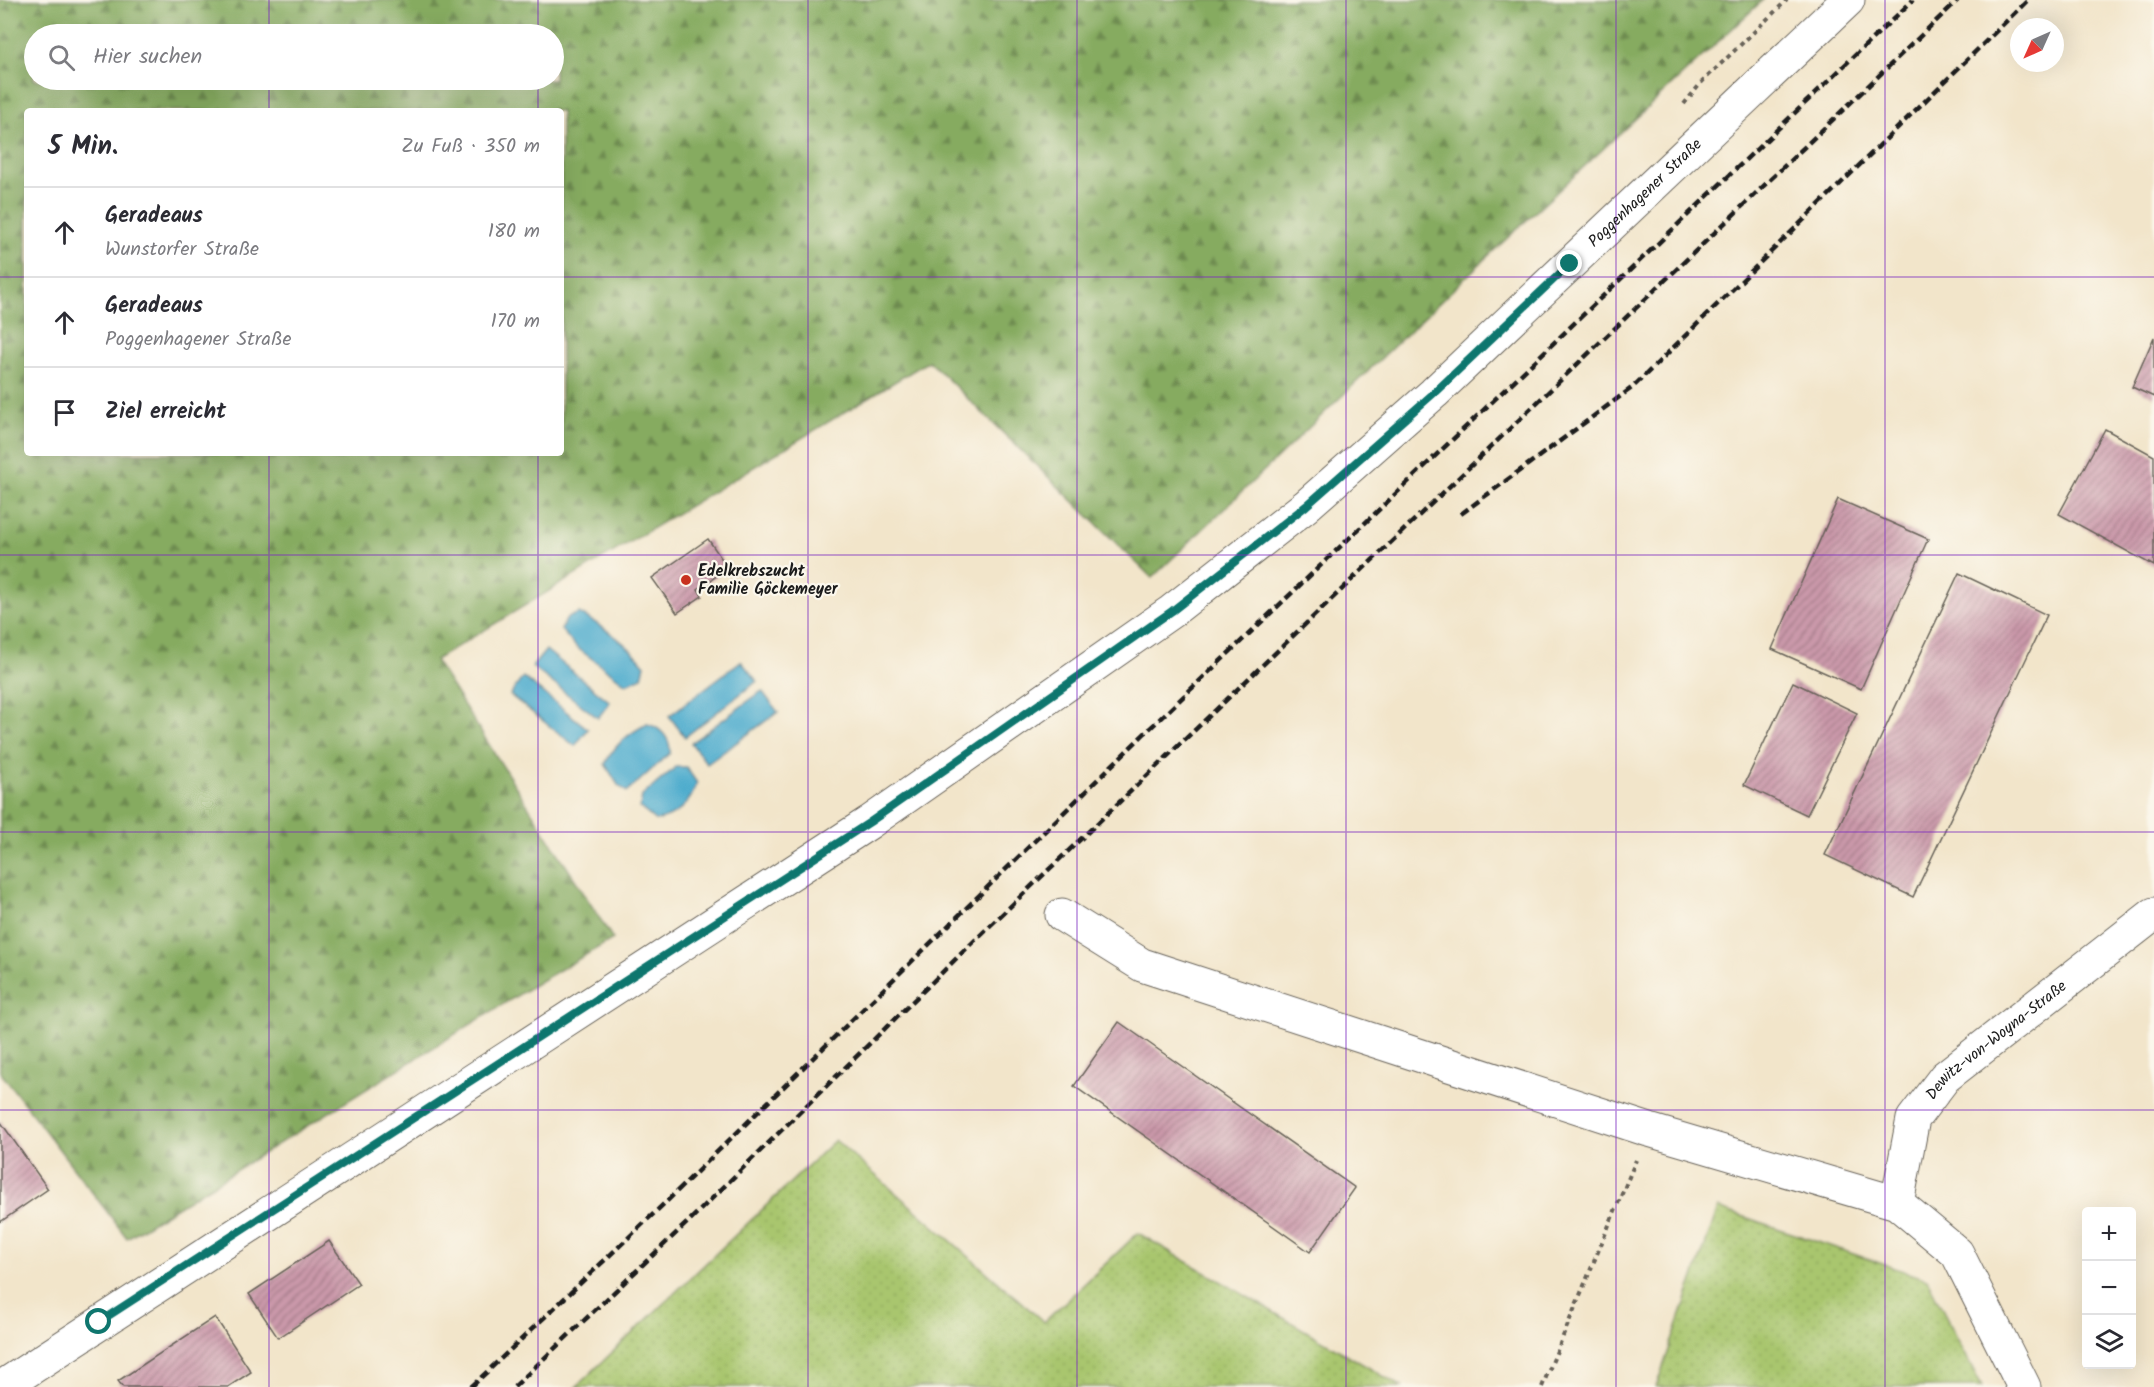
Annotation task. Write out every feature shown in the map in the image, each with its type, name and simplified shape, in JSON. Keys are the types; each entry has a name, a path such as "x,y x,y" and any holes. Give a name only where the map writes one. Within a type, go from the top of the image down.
{"street":[{"name":"Poggenhagener Straße","path":"2,1387 870,822 1172,611 1306,506 1434,393 1848,0"},
{"name":"Dewitz-von-Woyna-Straße","path":"1897,1203 1913,1119 1945,1077 2154,914"},
{"path":"1062,915 1142,965 1648,1130 1897,1203 1957,1253 2024,1387"}],"path":[{"path":"1680,109 1702,82 1787,0"},
{"path":"1542,1387 1648,1130"}],"green space":[{"path":"0,0 1763,0 1486,258 1152,578 929,361 435,660 613,939 539,982 127,1238 0,1072"},
{"path":"835,1140 1044,1322 1138,1233 1402,1387 576,1387"},
{"path":"1718,1208 1927,1279 1982,1387 1656,1387"}],"water":[{"path":"579,613 615,636 638,657 645,665 642,677 626,684 576,647 561,630 567,618"},
{"path":"546,650 610,702 598,718 532,667"},
{"path":"741,661 757,681 685,737 669,716"},
{"path":"523,677 588,729 575,746 510,695"},
{"path":"762,691 778,712 707,764 691,743"},
{"path":"647,724 664,734 669,743 670,753 627,792 618,785 605,764 623,740"},
{"path":"676,767 686,767 697,783 691,797 682,808 671,816 656,821 640,808 642,796"}],"building":[{"path":"2154,337 2154,397 2132,387"},
{"path":"2105,429 2154,456 2154,566 2059,514"},
{"path":"1838,499 1928,539 1861,689 1772,649"},
{"path":"708,539 728,568 698,589 702,596 677,613 652,578"},
{"path":"1959,573 2047,615 1913,897 1825,855"},
{"path":"1793,682 1857,713 1807,815 1744,785"},
{"path":"1119,1022 1355,1188 1310,1252 1074,1086"},
{"path":"0,1121 48,1189 0,1222"},
{"path":"329,1241 359,1284 278,1338 249,1294"},
{"path":"215,1317 251,1372 228,1387 123,1387 118,1381"}],"railway":[{"path":"471,1387 667,1201 1144,734 1913,0"},
{"path":"514,1387 691,1219 971,944 1958,0"},
{"path":"1461,514 1633,387 2028,0"}],"place":[{"name":"Edelkrebszucht Familie Göckemeyer","path":"686,580"}],"route":[{"path":"99,1322 870,822 1172,611 1306,506 1434,393 1570,264"}]}
